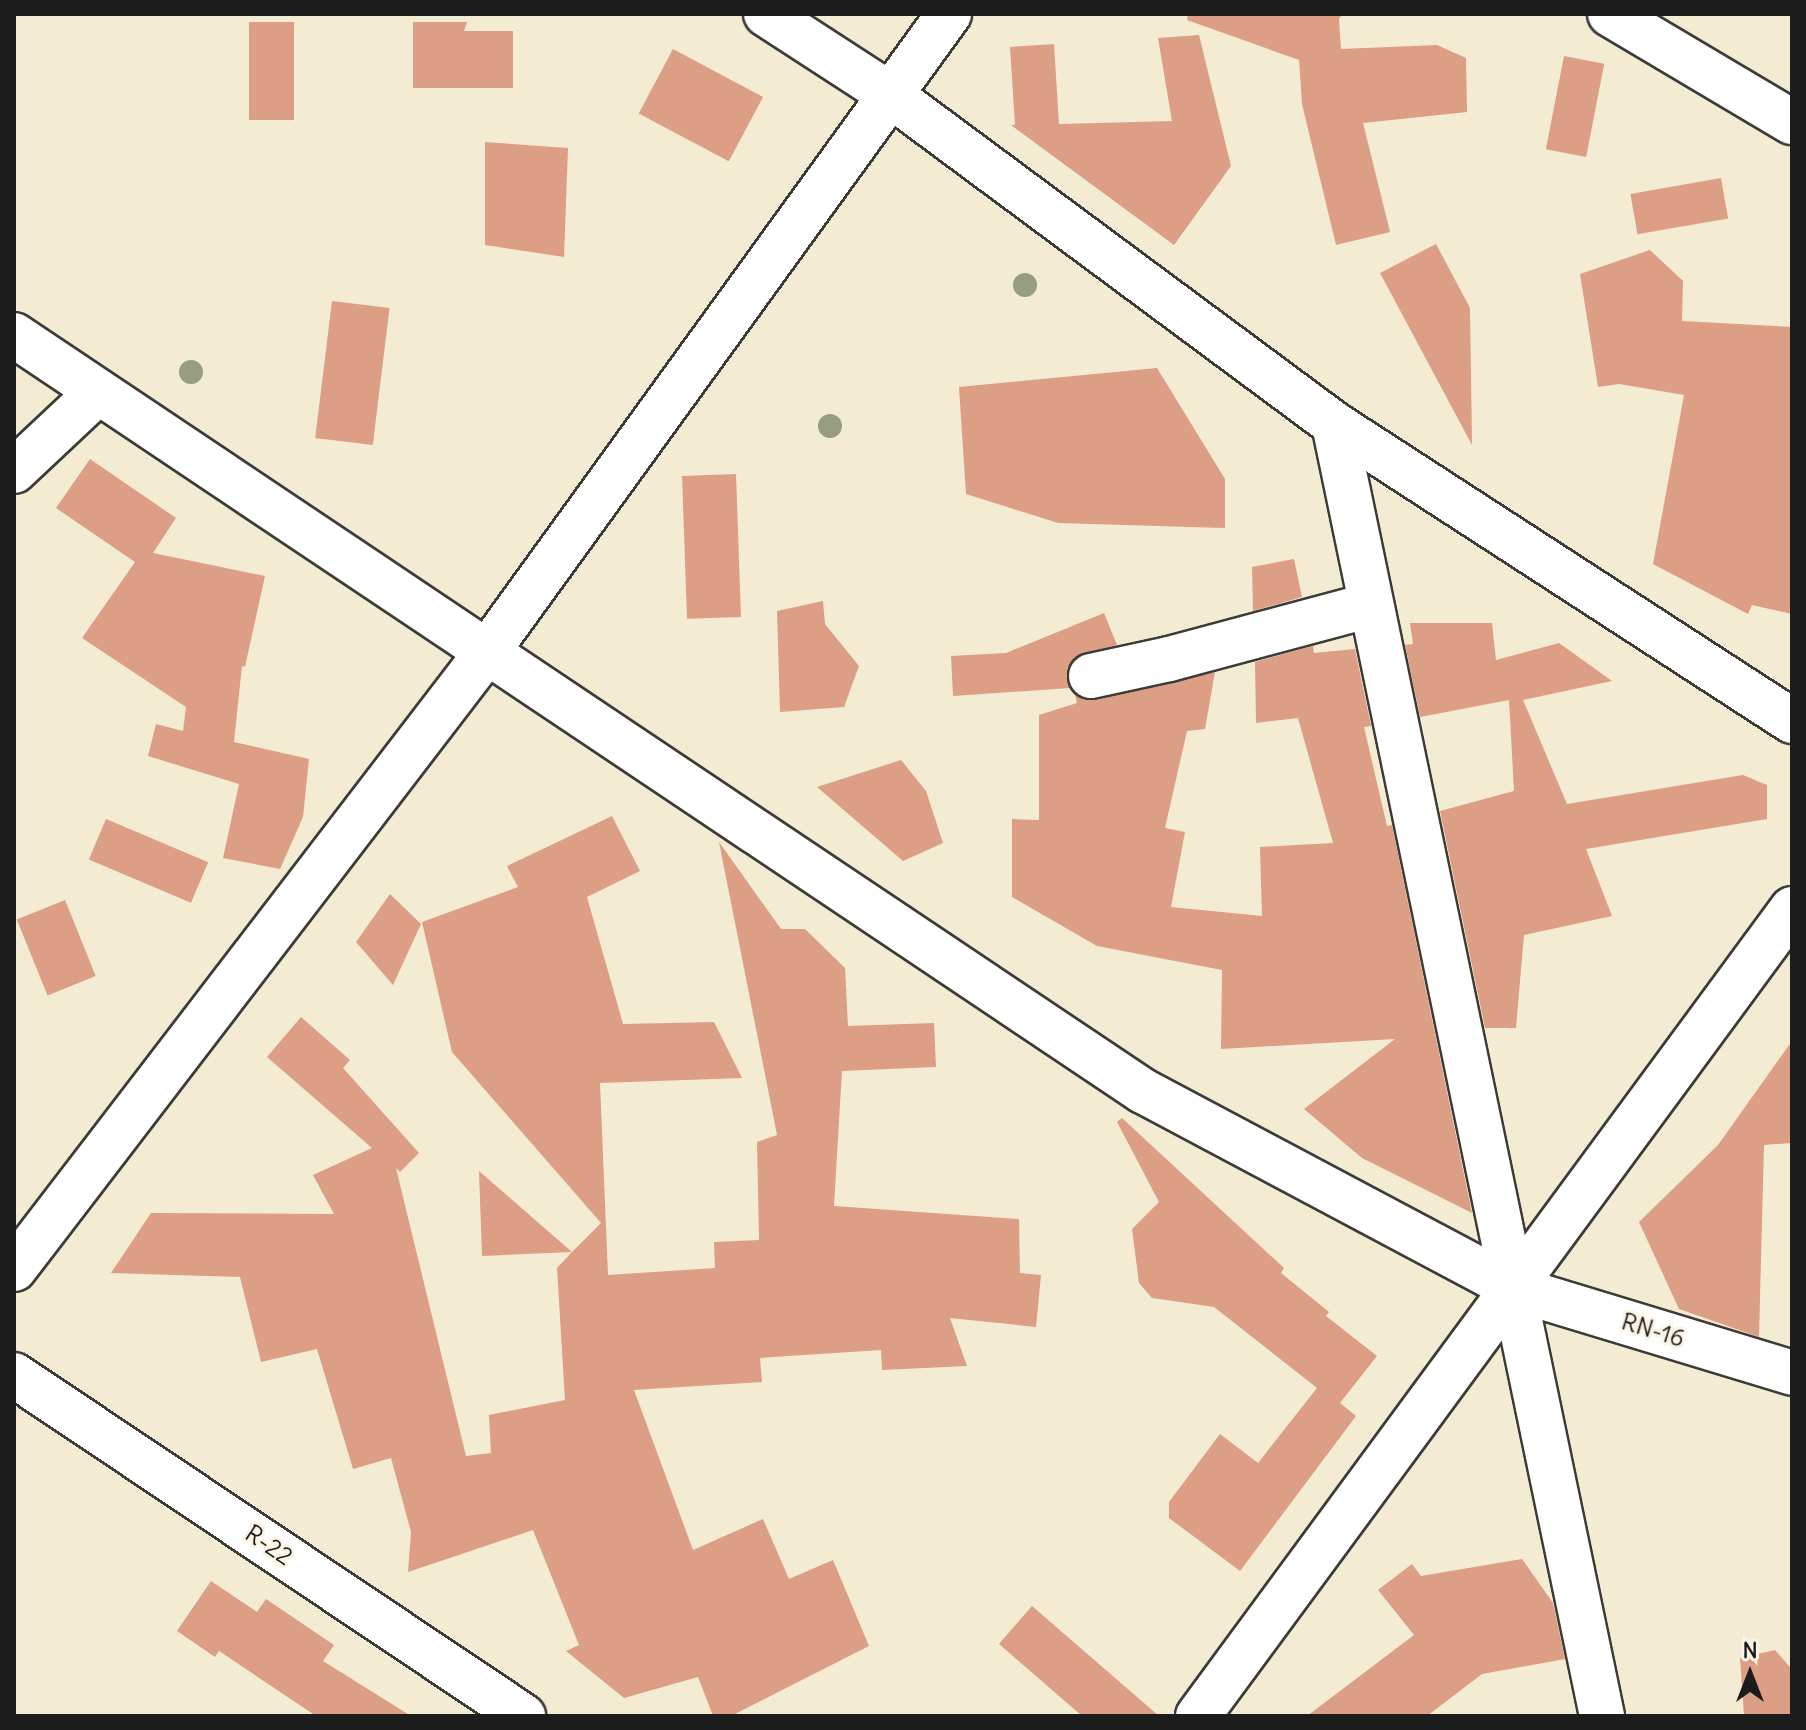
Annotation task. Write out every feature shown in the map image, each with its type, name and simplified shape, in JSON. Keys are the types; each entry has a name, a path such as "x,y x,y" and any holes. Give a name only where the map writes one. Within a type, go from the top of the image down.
{"street":[{"path":"766,14 889,94 1334,424 1792,721"},
{"path":"14,1269 487,652 949,14"},
{"path":"1610,14 1792,122"},
{"name":"RN-16","path":"14,335 1143,1091 1513,1288 1792,1373"},
{"path":"14,471 98,392"},
{"path":"1334,424 1602,1716"},
{"path":"1091,676 1169,659 1371,605"},
{"path":"1198,1716 1792,909"},
{"name":"R-22","path":"14,1375 523,1716"}],"building":[{"path":"1188,14 1342,14 1339,19 1341,49 1437,45 1466,58 1467,112 1363,123 1390,232 1336,245 1302,104 1299,60 1187,20"},
{"path":"249,22 294,22 294,120 249,120"},
{"path":"413,22 467,22 464,31 513,31 513,88 413,88"},
{"path":"1199,35 1231,166 1174,245 1011,125 1015,125 1010,47 1054,44 1059,124 1172,121 1158,38"},
{"path":"673,49 763,97 729,161 639,113"},
{"path":"1564,56 1604,64 1586,157 1546,149"},
{"path":"485,142 568,148 564,257 485,245"},
{"path":"1721,178 1728,218 1638,234 1630,194"},
{"path":"1436,244 1470,308 1472,445 1380,273"},
{"path":"1650,250 1683,281 1682,321 1792,327 1792,614 1752,605 1748,614 1653,564 1684,395 1619,384 1598,387 1580,274"},
{"path":"332,301 390,308 373,445 315,438"},
{"path":"1157,368 1225,479 1225,528 1058,523 966,494 959,387"},
{"path":"90,459 176,518 153,553 265,576 245,667 242,666 234,742 309,759 303,817 280,869 223,858 239,784 148,756 156,724 183,731 186,707 82,638 135,562 56,508"},
{"path":"736,474 741,617 687,619 682,476"},
{"path":"1294,559 1302,597 1253,611 1252,567"},
{"path":"823,601 825,624 859,666 844,707 780,712 777,611"},
{"path":"1104,613 1117,645 1074,658 1067,669 1070,688 953,696 951,656 1006,653"},
{"path":"1410,623 1492,623 1496,660 1559,643 1612,681 1523,700 1567,804 1743,775 1767,785 1767,819 1586,849 1612,916 1524,935 1516,1028 1485,1028 1440,811 1514,791 1509,700 1420,717 1405,645 1413,644"},
{"path":"1313,646 1314,653 1355,649 1371,726 1364,727 1387,826 1392,825 1472,1213 1362,1158 1304,1109 1395,1039 1221,1049 1222,970 1097,946 1012,897 1012,819 1039,820 1039,715 1077,703 1075,694 1084,700 1096,700 1215,672 1205,729 1187,731 1165,828 1185,832 1171,907 1262,916 1260,847 1333,843 1298,718 1256,723 1255,662"},
{"path":"901,760 926,791 943,843 903,861 817,787"},
{"path":"612,816 640,871 587,897 623,1024 714,1022 742,1078 600,1083 608,1275 715,1268 714,1242 759,1240 757,1142 777,1135 719,842 781,929 805,929 845,968 848,1026 934,1023 936,1067 842,1071 834,1206 1019,1219 1020,1273 1041,1275 1036,1327 950,1318 967,1366 882,1370 881,1350 760,1358 762,1382 634,1390 693,1550 763,1519 789,1579 833,1560 869,1646 731,1716 713,1716 698,1677 624,1698 566,1651 579,1645 533,1530 408,1572 411,1532 391,1458 353,1469 317,1349 261,1362 240,1277 111,1273 151,1213 334,1214 313,1175 372,1148 267,1057 301,1017 350,1060 343,1068 419,1153 400,1172 396,1168 466,1456 491,1453 489,1415 565,1400 557,1268 601,1223 452,1052 422,922 518,887 507,866"},
{"path":"106,819 208,862 191,903 89,860"},
{"path":"390,894 421,924 393,985 356,942"},
{"path":"65,900 96,976 48,996 17,919"},
{"path":"1792,1041 1792,1143 1764,1145 1759,1337 1679,1309 1639,1222 1718,1145"},
{"path":"1122,1118 1284,1268 1281,1273 1329,1312 1326,1316 1377,1356 1340,1403 1356,1416 1240,1571 1169,1518 1169,1502 1220,1434 1258,1463 1317,1388 1214,1307 1152,1298 1139,1283 1132,1229 1159,1202 1117,1122"},
{"path":"479,1171 572,1252 482,1256"},
{"path":"1522,1559 1553,1603 1565,1659 1482,1674 1427,1716 1307,1716 1414,1635 1378,1590 1412,1564 1421,1576"},
{"path":"211,1581 257,1612 266,1599 334,1645 323,1661 411,1716 316,1716 219,1651 215,1657 177,1631"},
{"path":"1032,1606 1159,1716 1082,1716 999,1644"},
{"path":"1775,1650 1790,1667 1792,1716 1744,1716 1740,1658"}]}
